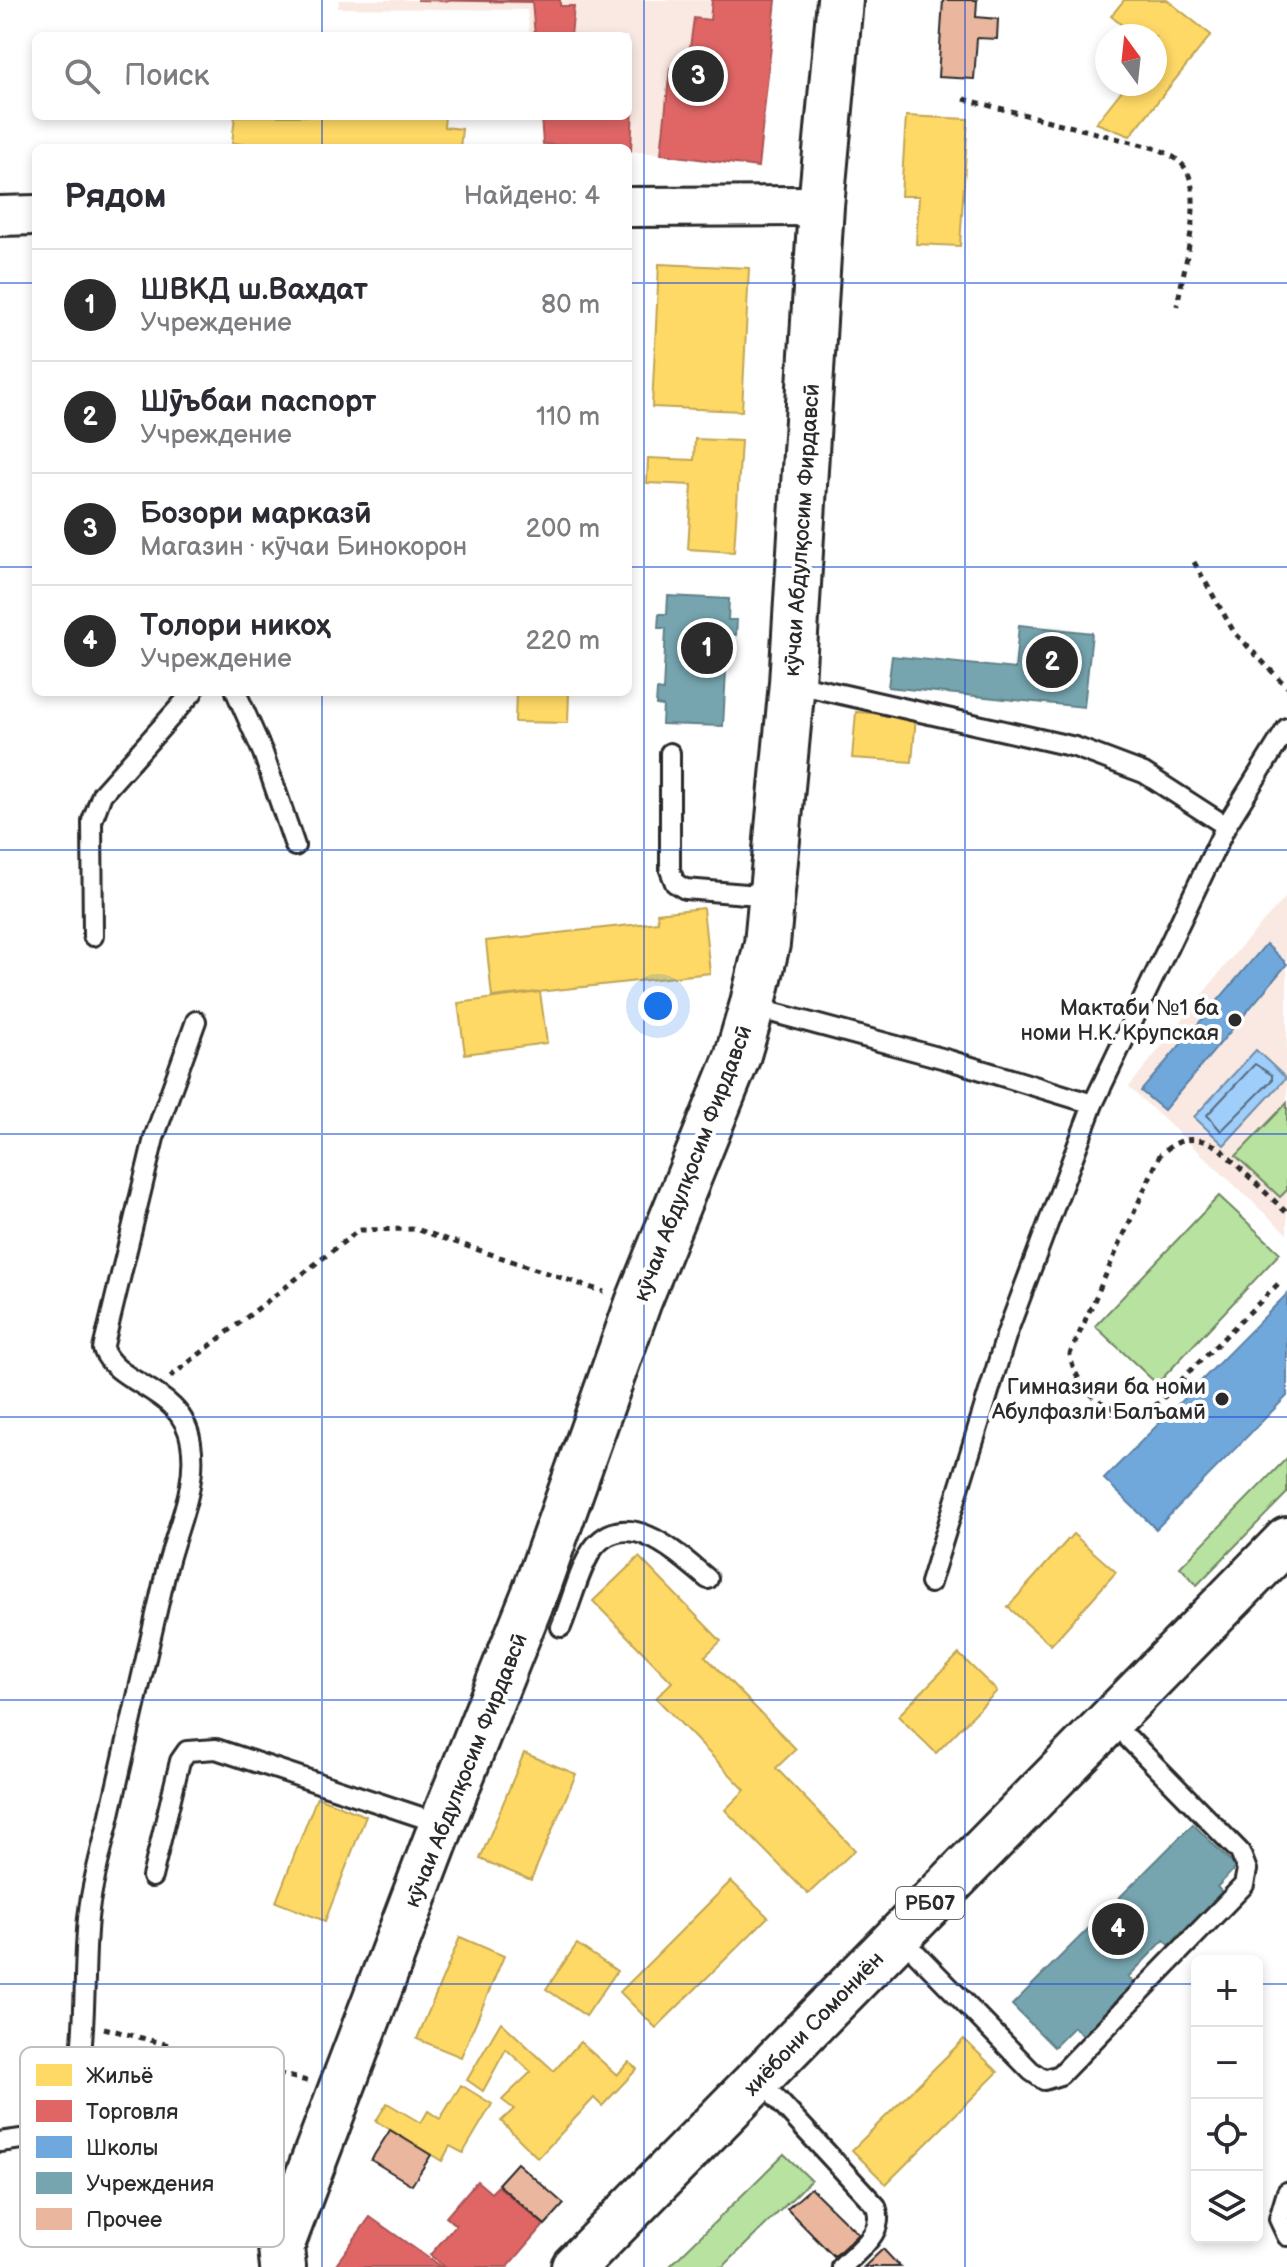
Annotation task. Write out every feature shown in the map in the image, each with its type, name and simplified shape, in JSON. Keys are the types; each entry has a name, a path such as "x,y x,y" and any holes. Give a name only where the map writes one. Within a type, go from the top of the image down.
{"main road":[{"name":"кӯчаи Абдулқосим Фирдавсӣ","path":"284,2239 442,1824 534,1595 638,1303 737,1058 752,1007 767,944 792,683 821,206 840,0"},
{"name":"хиёбони Сомониён","path":"574,2267 1287,1540"},
{"name":"хиёбони Сомониён","path":"611,2267 1287,1578"},
{"name":"кӯчаи Абдулқосим Фирдавсӣ","path":"281,2247 283,2267"}],"street":[{"path":"632,207 821,206"},
{"path":"0,216 32,215"}],"lane":[{"path":"792,683 1075,747 1144,773 1226,826"},
{"path":"93,936 92,821 102,794 189,696"},
{"path":"238,696 263,753 295,846"},
{"path":"930,1583 1007,1333 1093,1104 1226,826 1287,728"},
{"path":"670,753 670,870 675,883 685,889 771,896"},
{"path":"752,1007 1093,1104"},
{"path":"80,2047 84,2023 88,1911 168,1563 193,1472 191,1440 179,1414 154,1389 113,1365 103,1349 154,1138 196,1021"},
{"path":"561,1627 594,1548 621,1531 638,1532 663,1543 708,1579"},
{"path":"917,1954 1031,2071 1044,2080 1060,2075 1244,1885 1247,1870 1240,1852 1129,1739"},
{"path":"152,1877 180,1761 187,1751 216,1749 442,1824"},
{"path":"776,2098 876,2206 881,2218 876,2232 842,2267"},
{"path":"0,2142 20,2139"},
{"path":"1287,2192 1279,2219 1287,2236"}],"path":[{"path":"964,99 1158,149 1175,158 1186,170 1193,191 1177,306"},
{"path":"1194,562 1234,632 1287,687"},
{"path":"1278,1284 1151,1410 1121,1410 1105,1404 1084,1388 1072,1368 1070,1354 1160,1155 1173,1143 1188,1138 1204,1140 1218,1147 1287,1213"},
{"path":"154,1389 359,1230 416,1229 638,1303"},
{"path":"84,2023 174,2047"},
{"path":"284,2077 344,2083"}],"shaded area":[{"path":"339,0 776,0 758,167 632,152 632,144 543,144 540,120 632,120 632,32 530,32 527,10 338,8"},
{"name":"Мактаби №1 ба номи Н.К. Крупская","path":"1287,896 1287,1234 1129,1087 1236,952"}],"green space":[{"path":"1287,1103 1287,1190 1280,1197 1236,1156"},
{"path":"1219,1196 1280,1253 1157,1384 1095,1326"},
{"path":"1287,1458 1287,1493 1197,1585 1180,1567"},
{"path":"784,2154 811,2180 723,2267 669,2267"}],"water":[{"path":"1256,1050 1286,1078 1224,1145 1194,1117"}],"building: Жильё":[{"path":"1124,0 1167,0 1211,35 1167,90 1167,24 1121,24 1111,16"},
{"path":"1117,96 1162,96 1130,136 1096,123"},
{"path":"906,116 968,119 960,246 916,244 919,196 901,196"},
{"path":"235,120 445,120 444,127 462,129 460,144 232,143"},
{"path":"659,264 749,268 742,411 652,407"},
{"path":"695,439 741,441 734,552 688,549 692,485 647,483 648,458 694,460"},
{"path":"516,696 569,696 568,723 515,722"},
{"path":"856,712 916,716 912,762 852,758"},
{"path":"703,908 710,973 492,997 486,941 658,922 657,913"},
{"path":"540,992 547,1043 465,1054 458,1003"},
{"path":"1073,1534 1116,1572 1051,1645 1008,1607"},
{"path":"639,1557 721,1641 705,1656 796,1749 776,1768 855,1850 808,1894 725,1810 745,1790 656,1698 672,1682 593,1601"},
{"path":"959,1654 997,1691 936,1753 898,1716"},
{"path":"524,1753 576,1774 531,1880 480,1859"},
{"path":"317,1797 366,1816 325,1921 276,1902"},
{"path":"731,1881 768,1917 656,2028 620,1992"},
{"path":"460,1937 504,1956 461,2057 417,2039"},
{"path":"577,1944 617,1971 586,2016 546,1989"},
{"path":"501,2022 554,2071 580,2042 617,2075 629,2062 637,2069 602,2106 594,2098 538,2158 501,2121 514,2109 502,2100 531,2072 506,2049 483,2091 467,2080"},
{"path":"964,2039 998,2072 886,2184 852,2150"},
{"path":"461,2085 492,2104 463,2153 450,2146 442,2161 376,2121 387,2103 421,2123 428,2111 440,2119"}],"building: Торговля":[{"path":"417,0 560,0 560,6 574,6 571,32 535,32 532,2"},
{"path":"712,0 776,0 758,167 661,154 670,68 687,69 694,18 710,20"},
{"path":"633,105 631,144 543,144 541,120 632,120"},
{"path":"477,2181 491,2193 498,2186 544,2225 508,2267 444,2267 430,2255 456,2225 446,2217"},
{"path":"370,2217 441,2267 334,2267"}],"building: Школы":[{"path":"1266,944 1287,964 1164,1110 1141,1091"},
{"path":"1287,1294 1287,1396 1156,1529 1104,1479"}],"building: Учреждения":[{"path":"668,596 729,599 728,620 737,620 736,635 728,634 723,726 662,724 663,706 656,705 657,690 663,691 666,628 658,628 659,614 667,614"},
{"path":"1019,625 1092,633 1084,707 888,687 892,656 1015,669"},
{"path":"1193,1824 1236,1867 1217,1887 1228,1898 1175,1950 1164,1940 1128,1977 1139,1987 1087,2039 1074,2027 1054,2047 1012,2005"}],"building: Прочее":[{"path":"943,0 977,0 976,17 998,19 997,39 977,38 974,79 938,77"},
{"path":"390,2130 431,2155 412,2185 371,2160"},
{"path":"517,2163 564,2204 545,2225 498,2184"},
{"path":"811,2188 858,2234 834,2257 787,2209"},
{"path":"883,2249 900,2267 864,2267"}],"place":[{"name":"Бозори марказӣ","path":"698,76"},
{"name":"ШВКД ш.Вахдат","path":"707,648"},
{"name":"Шӯъбаи паспорт","path":"1052,662"},
{"name":"Мактаби №1 ба номи Н.К. Крупская","path":"1235,1020"},
{"name":"Гимназияи ба номи Абулфазли Балъамӣ","path":"1222,1399"},
{"name":"Толори никоҳ","path":"1118,1929"}]}
